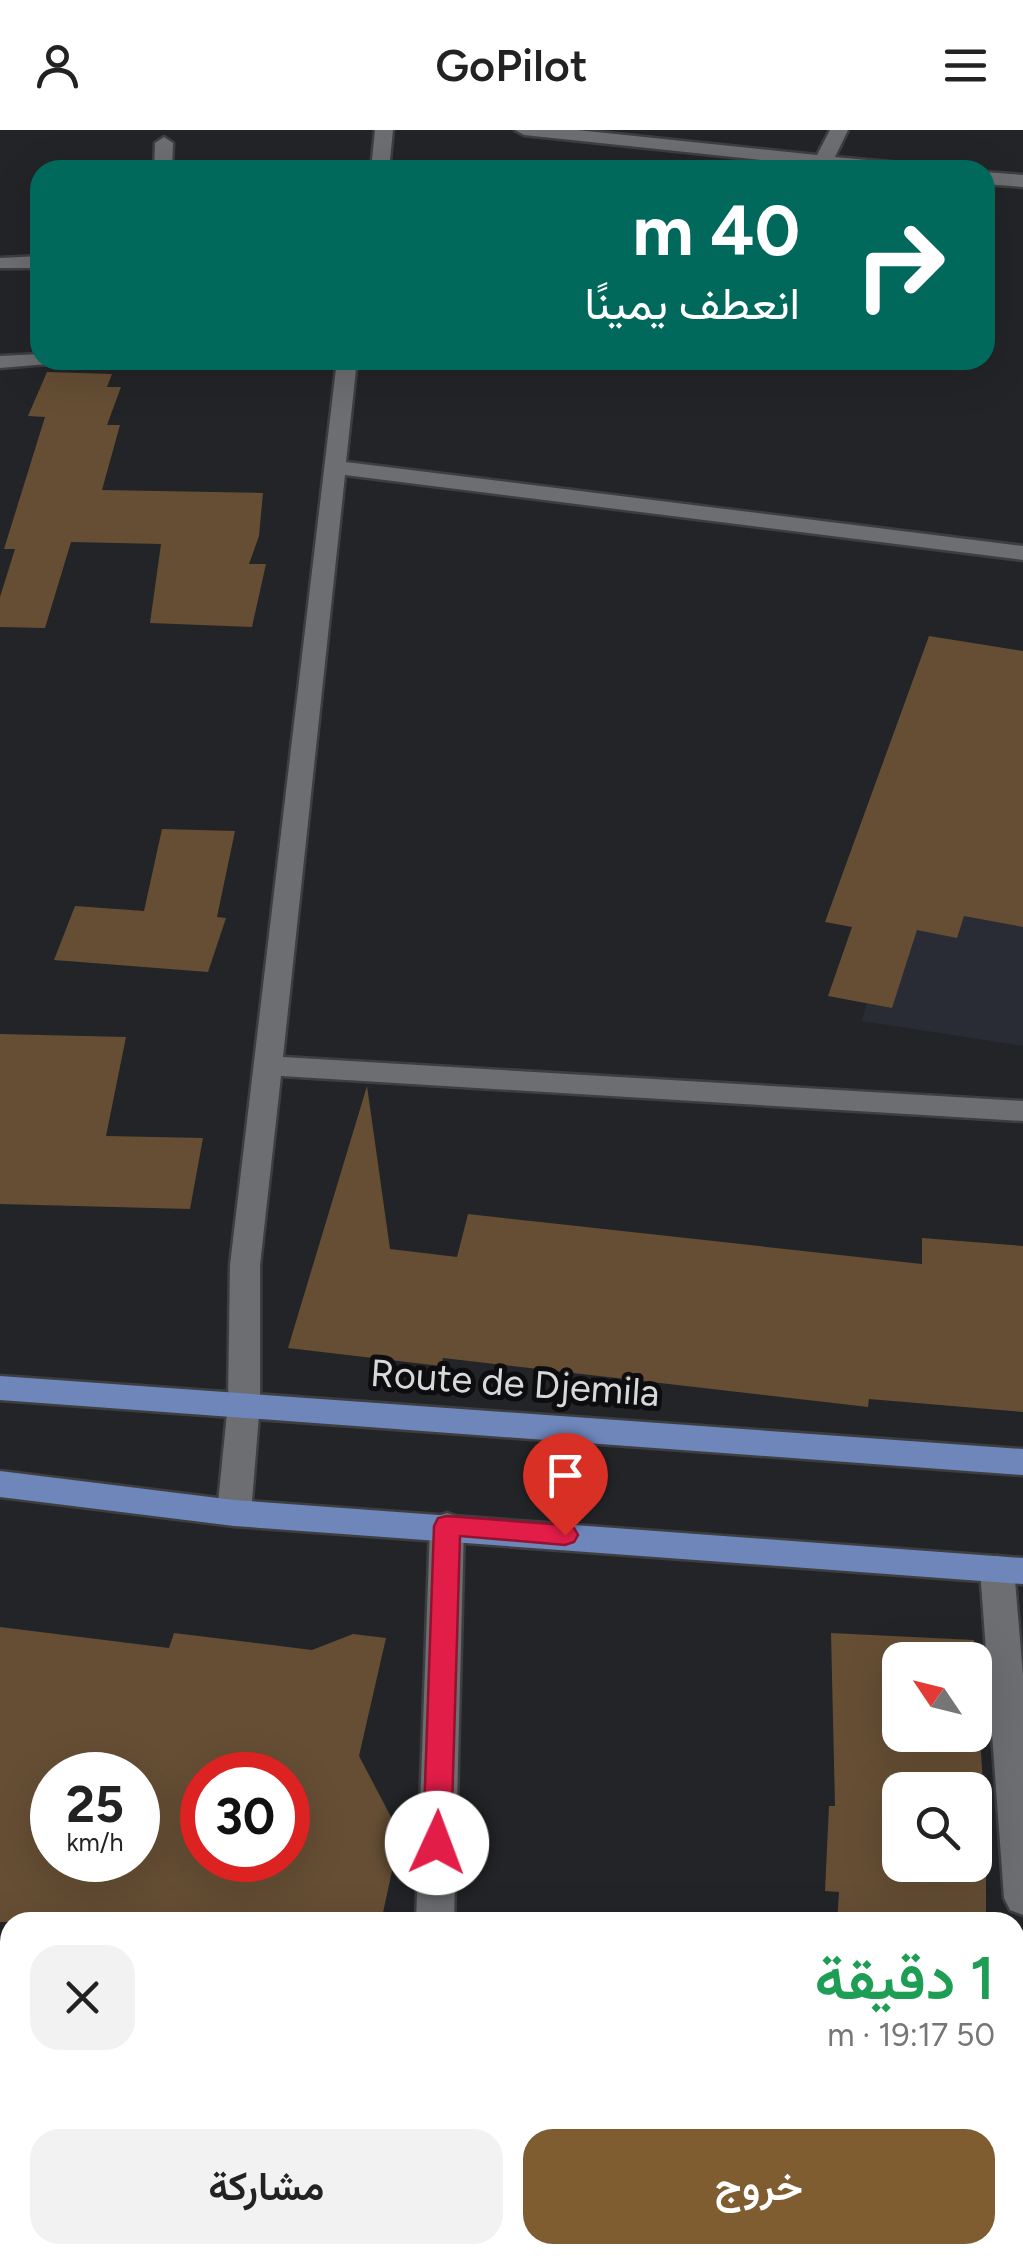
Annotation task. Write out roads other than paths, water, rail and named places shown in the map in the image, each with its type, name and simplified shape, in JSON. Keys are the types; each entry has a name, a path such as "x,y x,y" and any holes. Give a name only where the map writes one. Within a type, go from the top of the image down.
{"main road":[{"name":"Route de Djemila","path":"0,1388 1023,1462"},
{"path":"0,1484 234,1513 1010,1570"}],"street":[{"path":"381,160 384,130"},
{"path":"524,130 813,160"},
{"path":"824,160 839,130"},
{"path":"163,160 164,143"},
{"path":"995,179 1023,182"},
{"path":"2,263 30,262"},
{"path":"0,362 30,360"},
{"path":"234,1513 244,1403 245,1265 346,370"},
{"path":"335,467 1023,553"},
{"path":"268,1066 1023,1112"},
{"path":"435,1912 447,1526"},
{"path":"1010,1570 1023,1898"}]}
